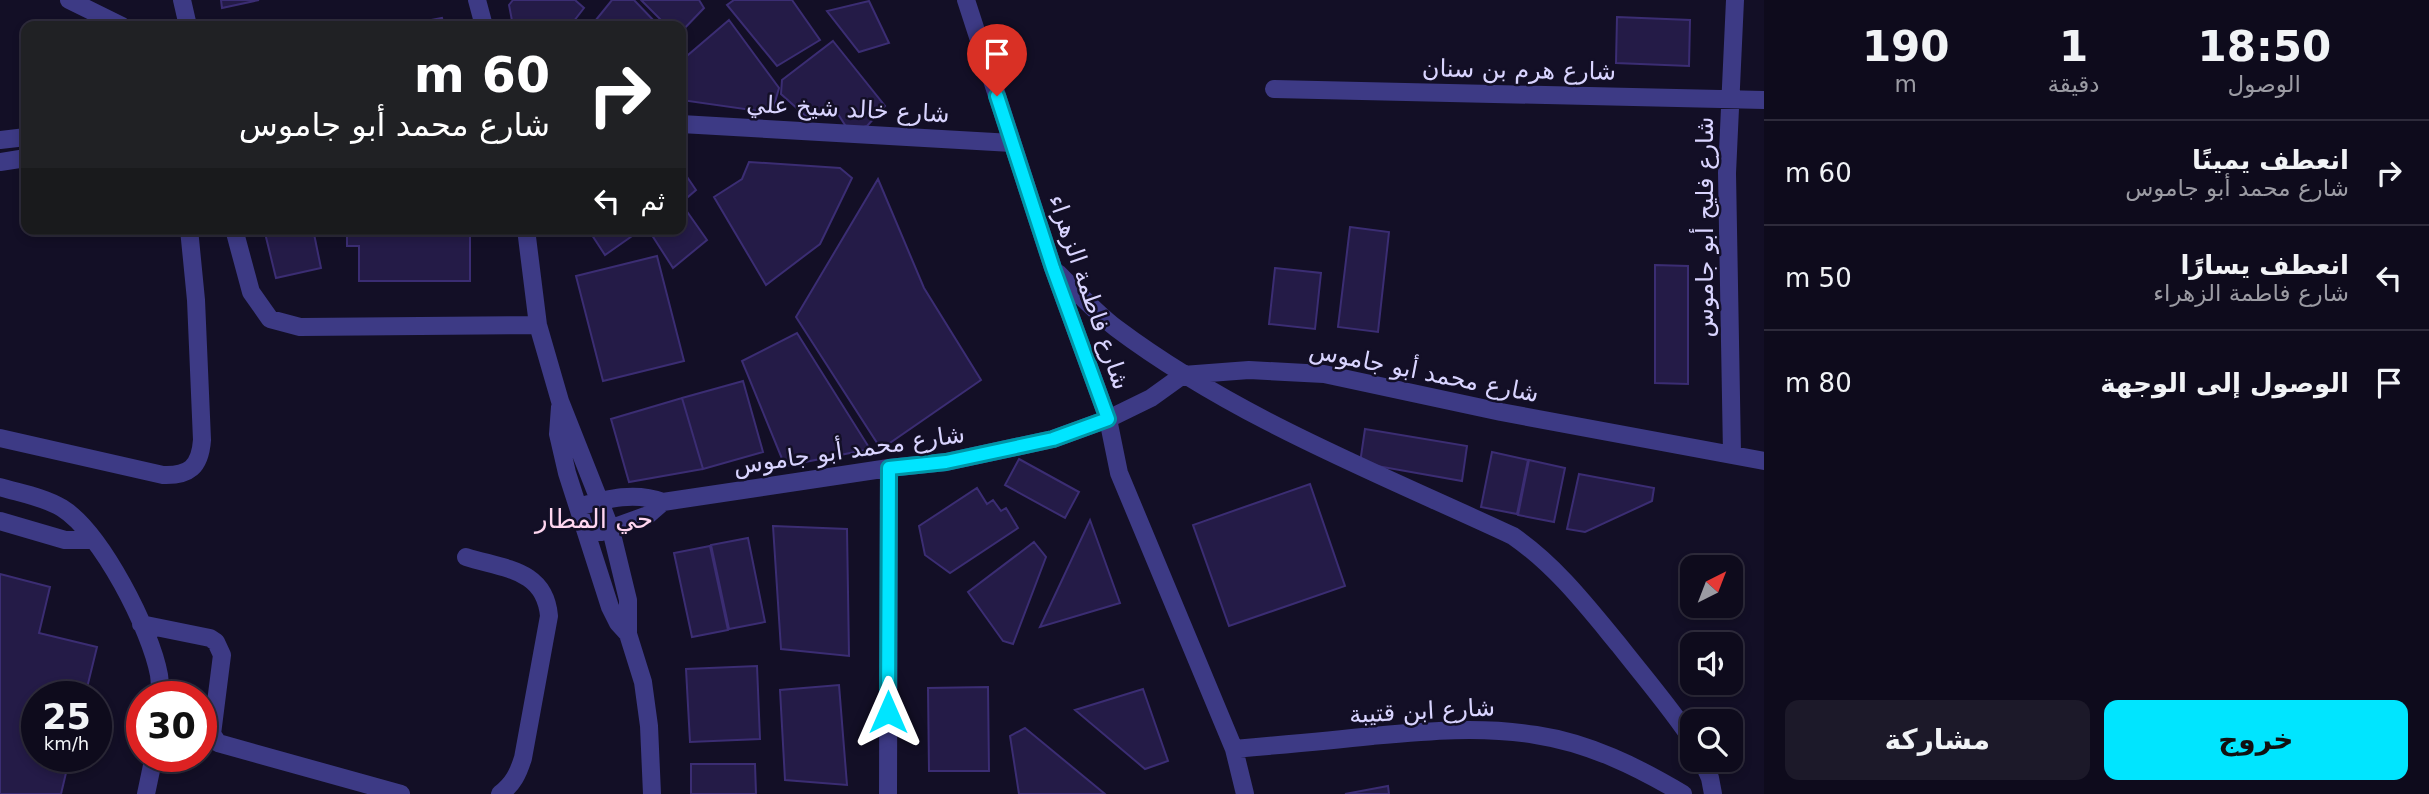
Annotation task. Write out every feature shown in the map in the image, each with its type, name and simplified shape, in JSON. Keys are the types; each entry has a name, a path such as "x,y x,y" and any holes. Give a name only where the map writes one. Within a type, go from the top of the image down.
{"street":[{"path":"69,0 112,21"},
{"path":"182,0 187,21"},
{"path":"477,0 483,21"},
{"name":"شارع فاطمة الزهراء","path":"966,0 1053,268 1108,419 1119,473 1234,749 1245,794"},
{"name":"شارع فليح أبو جاموس","path":"1732,453 1727,173 1735,0"},
{"name":"شارع هرم بن سنان","path":"1273,89 1764,100"},
{"name":"شارع خالد شيخ علي","path":"686,124 1012,143"},
{"path":"0,140 21,138"},
{"path":"0,162 21,159"},
{"path":"0,438 163,475 178,476 192,468 201,456 202,440 196,300 190,235"},
{"path":"236,235 251,292 270,319 300,327 538,325"},
{"path":"527,235 538,325 560,401 611,530 628,600 628,634 643,682 652,766 652,794"},
{"path":"1053,268 1116,327 1183,375 1247,412 1513,536 1538,553 1570,585 1680,723"},
{"name":"شارع محمد أبو جاموس","path":"578,507 600,500 638,495 663,502 946,462 1053,439 1108,419 1151,398 1183,375 1249,370 1324,374 1502,412 1764,461"},
{"path":"560,401 558,434 566,473 610,607 618,623 628,634"},
{"path":"888,794 889,468"},
{"path":"0,487 60,507 84,527 127,593 141,624 159,681"},
{"name":"شارع محمد أبو جاموس","path":"587,536 611,530 648,515 663,502"},
{"path":"0,521 65,540 93,540"},
{"path":"466,557 532,579 542,589 548,603 549,617 523,758 518,774 500,794"},
{"path":"141,624 210,638 216,642 222,655 212,734 218,743 401,794"},
{"name":"شارع ابن قتيبة","path":"1234,749 1438,730 1500,731 1538,735 1584,748 1640,768 1683,794"},
{"path":"146,794 151,772"},
{"path":"1707,772 1713,794"}],"building":[{"path":"221,0 259,0 222,8"},
{"path":"513,0 575,0 584,8 574,21 512,21 509,5"},
{"path":"612,0 634,0 654,21 595,21"},
{"path":"641,0 699,0 704,8 686,27 686,21 662,21"},
{"path":"734,0 792,0 820,40 777,66 727,5"},
{"path":"869,1 889,43 859,52 827,11"},
{"path":"1617,17 1690,20 1689,66 1616,63"},
{"path":"729,20 779,88 772,113 686,101 686,57"},
{"path":"833,41 885,106 867,126 849,131 832,105 810,120 781,94 782,80"},
{"path":"749,162 840,168 852,178 820,244 766,285 714,197 742,179"},
{"path":"686,175 696,190 686,199"},
{"path":"878,179 924,288 981,380 881,449 796,317"},
{"path":"686,210 707,240 673,268 652,235 686,235"},
{"path":"1350,227 1389,232 1378,332 1338,327"},
{"path":"265,235 314,235 321,268 276,278"},
{"path":"347,235 470,235 470,281 359,281 359,246 347,246"},
{"path":"592,235 634,235 605,255"},
{"path":"657,256 684,361 603,381 576,276"},
{"path":"1655,265 1688,266 1688,384 1655,383"},
{"path":"1275,268 1321,273 1315,329 1269,324"},
{"path":"797,333 870,449 785,466 742,361"},
{"path":"743,381 763,452 703,469 682,398"},
{"path":"682,398 703,469 629,482 611,419"},
{"path":"1365,429 1467,446 1462,481 1360,463"},
{"path":"1492,452 1528,460 1517,514 1481,507"},
{"path":"1019,459 1079,492 1065,518 1005,485"},
{"path":"1529,460 1565,468 1554,522 1518,515"},
{"path":"1579,474 1654,488 1652,501 1585,532 1567,529"},
{"path":"1310,484 1345,586 1229,626 1193,525"},
{"path":"977,488 987,504 993,500 1001,511 1006,508 1018,528 950,573 925,555 919,526"},
{"path":"1090,520 1120,603 1040,627"},
{"path":"773,526 847,529 849,656 781,649"},
{"path":"748,538 765,622 729,629 711,545"},
{"path":"1034,542 1046,557 1013,644 1003,641 968,592"},
{"path":"710,546 728,630 692,637 674,553"},
{"path":"0,574 50,587 39,633 97,647 89,681 21,681 21,772 66,772 61,794 0,794"},
{"path":"757,666 760,739 690,742 686,669"},
{"path":"839,685 847,785 785,780 780,690"},
{"path":"988,687 989,771 929,771 928,688"},
{"path":"1143,689 1168,761 1145,769 1075,710"},
{"path":"1025,728 1105,794 1019,794 1010,736"},
{"path":"691,764 755,764 756,794 691,794"},
{"path":"1388,786 1389,794 1345,794"}],"district":[{"name":"حي المطار","path":"594,519"}],"route":[{"path":"888,712 889,468 946,462 1053,439 1108,419 1053,268 997,96"}]}
